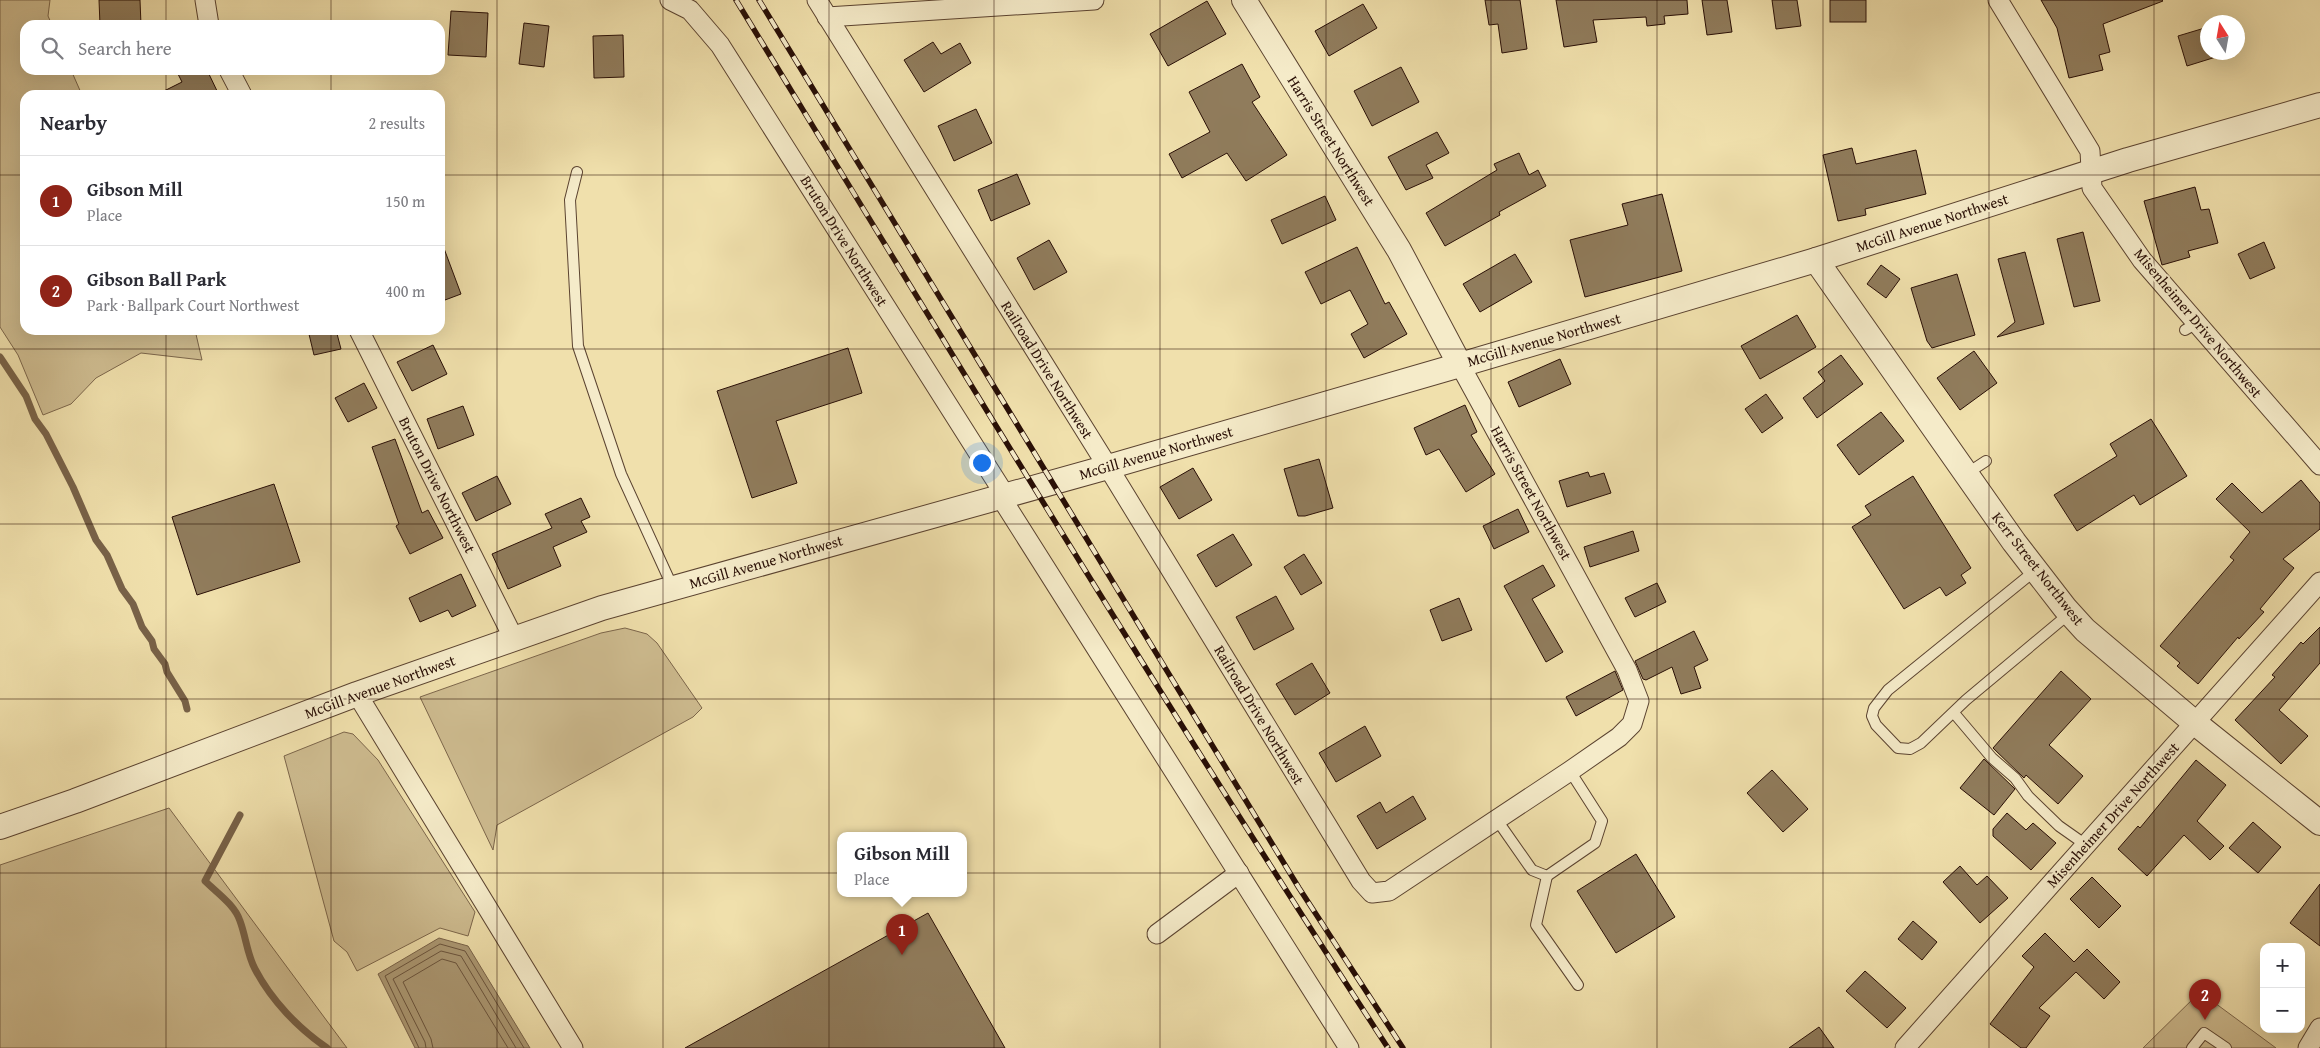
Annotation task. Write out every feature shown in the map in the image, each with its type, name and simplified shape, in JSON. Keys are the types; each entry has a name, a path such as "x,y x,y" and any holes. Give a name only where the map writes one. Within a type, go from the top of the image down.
{"street":[{"path":"205,0 208,20"},
{"name":"Bruton Drive Northwest","path":"670,0 690,10 720,45 1349,1048"},
{"name":"Railroad Drive Northwest","path":"817,0 1108,468 1361,881 1372,893"},
{"path":"827,17 1094,0"},
{"name":"Harris Street Northwest","path":"1244,0 1398,250 1627,670 1639,701 1632,724 1619,736 1570,771 1389,891 1372,893"},
{"name":"Misenheimer Drive Northwest","path":"1998,0 2090,151 2093,172 2092,188 2191,327 2320,465"},
{"path":"232,75 239,90"},
{"name":"McGill Avenue Northwest","path":"0,827 76,801 358,694 602,608 1002,495 1108,468 1460,365 1816,260 2093,172 2320,105"},
{"name":"Kerr Street Northwest","path":"1816,260 1976,467 2036,570 2085,630 2195,723 2320,824"},
{"name":"Bruton Drive Northwest","path":"362,335 514,639"},
{"name":"Misenheimer Drive Northwest","path":"1905,1048 2320,582"},
{"path":"358,694 573,1048"},
{"path":"1157,934 1238,873"},
{"path":"2308,1048 2320,1028"}],"lane":[{"path":"577,172 570,200 578,346 621,474 673,588"},
{"path":"2036,570 1888,690 1874,708 1872,716 1876,725 1898,748 1910,749 1921,743 1966,700 2070,613"},
{"path":"1954,713 1992,758 2015,778 2028,796 2059,826 2086,845"},
{"path":"1570,771 1602,821 1595,843 1547,876 1536,925 1578,985"},
{"path":"1497,820 1532,870 1547,876"},
{"path":"2192,1048 2204,1033 2226,1048"}],"shaded area":[{"path":"0,0 50,0 48,16 50,20 20,20 20,75 73,75 80,90 20,90 20,335 196,335 202,360 141,353 96,378 71,404 43,415 18,355 0,327"},
{"path":"625,628 647,634 657,643 702,708 693,717 497,825 493,850 420,697 601,633"},
{"path":"344,732 353,734 378,760 475,912 468,936 440,928 357,971 347,952 334,941 284,756"},
{"path":"169,808 347,1048 0,1048 0,865"},
{"path":"2200,992 2276,1048 2143,1048"}],"water":[{"path":"439,938 468,946 530,1048 415,1048 378,974"}],"building":[{"path":"99,0 140,0 141,20 100,20"},
{"path":"1485,0 1520,0 1527,49 1502,53 1498,24 1489,25"},
{"path":"1556,0 1687,0 1688,14 1664,16 1665,24 1647,26 1646,17 1593,20 1597,42 1564,47"},
{"path":"1702,0 1727,0 1732,32 1707,35"},
{"path":"1772,0 1797,0 1801,26 1776,29"},
{"path":"1830,0 1866,0 1866,22 1830,22"},
{"path":"2041,0 2163,1 2103,24 2110,52 2099,55 2103,70 2069,78 2057,28"},
{"path":"1207,1 1226,34 1168,66 1150,34"},
{"path":"1363,4 1377,28 1329,56 1315,31"},
{"path":"451,11 488,13 486,57 448,55"},
{"path":"524,23 549,26 544,67 519,64"},
{"path":"2200,29 2200,60 2206,60 2187,66 2178,36"},
{"path":"623,35 624,77 594,78 593,36"},
{"path":"933,42 941,54 960,43 971,63 924,92 904,60"},
{"path":"1242,64 1260,97 1252,102 1287,155 1246,181 1227,153 1182,178 1169,154 1210,132 1189,92"},
{"path":"1401,67 1419,102 1372,126 1354,91"},
{"path":"178,75 209,75 217,90 166,90 182,82"},
{"path":"976,109 992,143 954,161 938,126"},
{"path":"1437,132 1449,153 1426,165 1433,178 1406,190 1388,157"},
{"path":"1852,148 1856,164 1916,150 1926,194 1865,209 1866,215 1838,221 1823,155"},
{"path":"1519,153 1529,175 1538,170 1546,186 1499,212 1500,215 1445,246 1426,213 1497,170 1494,164"},
{"path":"1017,174 1030,204 991,221 978,190"},
{"path":"2195,187 2201,210 2209,209 2218,243 2188,251 2190,257 2162,265 2144,201"},
{"path":"1662,194 1682,271 1585,297 1570,240 1628,225 1622,204"},
{"path":"1325,196 1336,220 1282,244 1271,220"},
{"path":"2083,232 2100,301 2074,307 2057,239"},
{"path":"1049,240 1067,272 1034,290 1017,258"},
{"path":"2264,242 2275,268 2250,279 2238,254"},
{"path":"1357,247 1385,304 1389,302 1407,334 1364,358 1351,334 1368,324 1350,290 1321,304 1305,272"},
{"path":"445,251 461,294 445,300"},
{"path":"2025,252 2044,324 1997,337 2015,322 1998,259"},
{"path":"1515,254 1532,282 1480,312 1463,284"},
{"path":"1881,265 1900,279 1886,298 1867,284"},
{"path":"1957,274 1975,335 1932,348 1927,341 1911,288"},
{"path":"1797,315 1816,347 1760,379 1741,346"},
{"path":"309,335 337,335 341,349 314,355"},
{"path":"433,345 447,374 412,391 397,362"},
{"path":"848,348 862,393 776,421 797,483 752,498 717,391"},
{"path":"1974,351 1997,383 1960,410 1937,378"},
{"path":"1841,355 1863,384 1817,418 1803,398 1825,381 1818,372"},
{"path":"1560,359 1571,384 1519,407 1508,382"},
{"path":"364,383 377,408 348,422 335,398"},
{"path":"1766,394 1783,418 1762,433 1745,409"},
{"path":"1465,405 1477,432 1471,435 1495,474 1466,492 1439,449 1426,455 1414,428"},
{"path":"463,406 474,435 438,449 427,419"},
{"path":"1881,412 1904,441 1859,475 1837,445"},
{"path":"2151,419 2187,476 2140,505 2134,495 2077,531 2054,495 2117,456 2110,444"},
{"path":"395,439 422,513 428,510 443,538 410,554 396,526 399,524 372,447"},
{"path":"1319,459 1333,508 1305,516 1298,516 1284,469"},
{"path":"1193,468 1212,500 1179,519 1160,487"},
{"path":"1588,472 1590,477 1604,473 1611,493 1567,507 1559,481"},
{"path":"497,476 511,504 476,521 462,493"},
{"path":"1913,476 1971,568 1961,575 1966,583 1946,596 1940,587 1904,609 1852,527 1871,515 1865,506"},
{"path":"2301,480 2320,503 2320,529 2283,559 2294,568 2260,609 2264,612 2239,639 2238,637 2198,684 2177,666 2180,663 2160,646 2234,560 2230,557 2250,532 2216,499 2232,483 2262,513"},
{"path":"274,484 300,562 197,595 172,517"},
{"path":"581,498 590,517 581,521 587,532 553,547 561,566 508,589 492,554 552,528 545,514"},
{"path":"1518,509 1529,532 1494,549 1483,526"},
{"path":"1633,531 1639,551 1590,567 1584,547"},
{"path":"1233,534 1252,565 1216,587 1197,555"},
{"path":"1304,554 1322,583 1301,595 1284,567"},
{"path":"1543,565 1555,586 1532,599 1563,652 1546,662 1504,586"},
{"path":"461,574 476,606 452,617 448,610 420,622 409,598"},
{"path":"1657,583 1666,602 1635,617 1625,598"},
{"path":"1276,596 1294,629 1254,650 1236,617"},
{"path":"1459,598 1472,630 1442,641 1430,610"},
{"path":"2320,627 2320,663 2279,710 2308,736 2281,764 2235,720 2275,677 2272,675 2301,642 2303,644"},
{"path":"1694,631 1708,660 1694,667 1701,688 1681,694 1672,667 1646,680 1643,679 1635,661"},
{"path":"1312,663 1330,693 1295,715 1276,684"},
{"path":"1615,671 1623,690 1576,716 1566,697"},
{"path":"2061,671 2091,699 2049,745 2083,776 2058,804 2026,775 2024,778 1993,748"},
{"path":"1365,726 1381,756 1336,782 1319,753"},
{"path":"1984,759 2015,789 1994,815 1960,788"},
{"path":"2196,760 2226,785 2197,821 2224,846 2210,860 2184,835 2147,876 2118,849 2138,826 2140,828"},
{"path":"1772,770 1808,809 1783,832 1747,793"},
{"path":"1413,796 1426,819 1377,849 1357,816 1380,802 1386,813"},
{"path":"2007,813 2026,830 2033,823 2056,843 2031,870 1993,836 1993,829"},
{"path":"2253,822 2281,847 2258,873 2229,848"},
{"path":"1636,854 1675,917 1616,953 1577,891"},
{"path":"1960,866 1977,885 1987,876 2008,898 1980,923 1943,882"},
{"path":"2092,877 2121,906 2099,928 2070,899"},
{"path":"2320,884 2320,946 2290,923"},
{"path":"928,913 1005,1048 685,1048"},
{"path":"1913,921 1937,942 1922,960 1898,939"},
{"path":"2045,933 2074,962 2087,949 2120,982 2104,999 2076,972 2039,1008 2050,1016 2026,1048 2021,1048 1990,1024 2034,967 2022,956"},
{"path":"1865,971 1906,1008 1887,1028 1846,991"},
{"path":"1819,1027 1834,1048 1789,1048"}],"waterway":[{"path":"0,357 26,396 35,419 46,434 73,487 96,540 107,555 122,589 133,604 142,627 165,664 167,672 185,701 187,709"},
{"path":"240,815 205,881 230,904 238,915 252,963 269,992 286,1013 327,1048"}],"railway":[{"path":"736,0 1139,657 1388,1048"},
{"path":"759,0 1299,888 1403,1048"}],"place":[{"name":"Gibson Mill","path":"902,955"},
{"name":"Gibson Ball Park","path":"2205,1020"}]}
